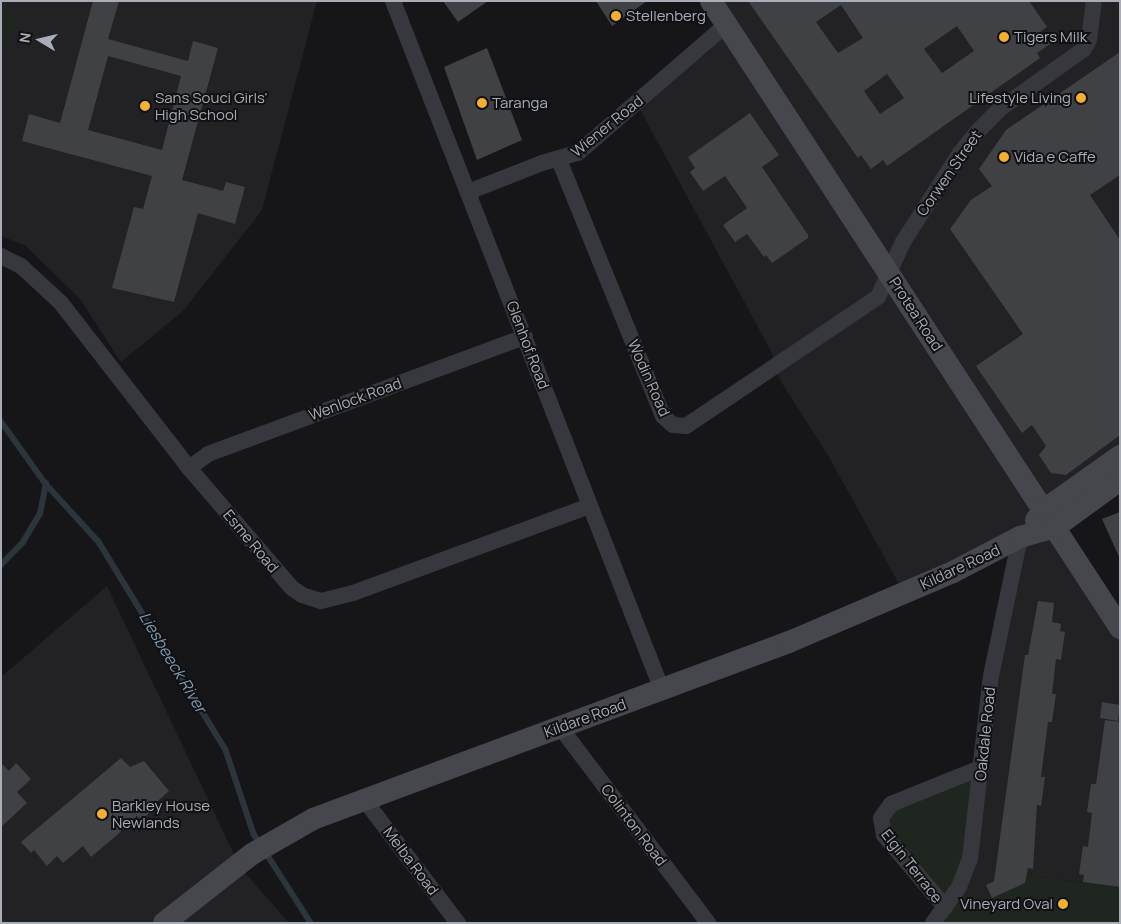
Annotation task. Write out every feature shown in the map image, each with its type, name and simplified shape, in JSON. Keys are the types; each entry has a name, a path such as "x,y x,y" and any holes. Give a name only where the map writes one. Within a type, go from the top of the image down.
{"street":[{"name":"Glenhof Road","path":"393,1 662,690"},
{"name":"Protea Road","path":"711,1 1120,628"},
{"name":"Corwen Street","path":"889,272 928,202 978,131 1001,108 1084,49 1089,40 1094,1"},
{"name":"Wiener Road","path":"468,192 542,163 578,153 727,24"},
{"name":"Wodin Road","path":"558,160 663,416 673,425 680,428 694,422 878,297 889,272"},
{"name":"Esme Road","path":"1,256 28,272 61,303 189,468 292,588 322,601 353,594 590,506"},
{"name":"Wenlock Road","path":"189,468 208,454 524,337"},
{"path":"1050,519 1120,456"},
{"path":"1020,537 1120,480"},
{"name":"Kildare Road","path":"164,923 252,854 279,837 363,798 789,642 953,572 1020,537"},
{"name":"Oakdale Road","path":"933,923 959,887 970,859 980,768 998,638 1020,537"},
{"name":"Colinton Road","path":"560,726 708,923"},
{"name":"Elgin Terrace","path":"945,907 884,835 881,818 891,804 980,768"},
{"name":"Melba Road","path":"363,798 458,923"}],"shaded area":[{"name":"Sans Souci Girls' High School","path":"1,1 317,1 262,210 183,311 121,362 80,299 26,246 1,236"},
{"path":"711,1 1120,1 1120,456 1045,510 1120,628 1120,888 1026,875 1024,883 972,905 959,887 1020,538 904,593 829,457 780,380 772,353 636,102 726,24"},
{"path":"1,3 20,24 1,42"},
{"path":"107,586 240,867 289,923 1,923 1,677"},
{"path":"980,768 959,887 972,904 1024,883 1026,875 1120,888 1120,923 933,923 945,907 884,835 891,804"}],"building":[{"path":"93,1 119,1 108,39 188,61 193,41 218,48 182,180 223,191 226,182 245,187 235,224 198,213 174,302 112,288 134,207 143,209 152,176 22,141 29,114 60,123","holes":["108,56 181,76 162,150 88,130"]},
{"path":"443,1 488,1 458,22"},
{"name":"Stellenberg","path":"596,1 647,1 612,26"},
{"path":"748,1 1029,1 1047,27 1041,31 1050,44 1037,53 1040,58 887,166 883,160 871,169 861,155 858,158","holes":["841,5 863,38 838,53 816,22","957,26 974,51 942,73 924,49","887,74 904,98 880,114 864,91"]},
{"name":"Taranga","path":"487,48 522,140 477,160 444,67"},
{"path":"1120,52 1120,175 1090,195 1120,240 1120,435 1066,475 1051,473 1039,455 1046,446 1032,425 1022,433 976,366 1023,334 950,229 971,200 992,186 979,169 1006,130"},
{"path":"750,113 779,155 762,167 808,235 808,238 772,263 766,255 764,257 747,234 735,242 723,225 747,208 725,176 703,191 690,172 695,168 688,157"},
{"path":"1120,512 1120,559 1102,519"},
{"path":"1038,601 1054,603 1052,622 1061,624 1060,631 1065,632 1061,660 1056,659 1052,694 1056,694 1052,722 1048,722 1041,777 1045,777 1041,806 1037,805 1033,869 1028,868 1025,883 992,898 986,885 994,881 1025,655 1028,655"},
{"path":"1102,702 1120,705 1118,721 1100,718"},
{"path":"1105,720 1120,722 1120,887 1083,882 1084,875 1079,874 1083,846 1088,847 1092,813 1087,812 1091,784 1096,784"},
{"name":"Barkley House Newlands","path":"121,758 130,767 144,761 169,791 152,806 154,809 139,822 136,819 91,857 83,846 63,863 57,856 47,866 34,850 31,853 21,842"},
{"path":"1,763 9,771 16,763 31,779 17,792 27,803 1,827"}],"waterway":[{"name":"Liesbeeck River","path":"1,421 46,484 99,542 226,750 254,834 260,844"},
{"path":"1,565 23,542 40,514 46,484"},
{"name":"Liesbeeck River","path":"265,851 311,923"}],"place":[{"name":"Stellenberg","path":"616,16"},
{"name":"Tigers Milk","path":"1004,37"},
{"name":"Lifestyle Living","path":"1081,98"},
{"name":"Taranga","path":"482,103"},
{"name":"Sans Souci Girls' High School","path":"145,106"},
{"name":"Vida e Caffe","path":"1004,157"},
{"name":"Barkley House Newlands","path":"102,814"},
{"name":"Vineyard Oval","path":"1063,904"}]}
